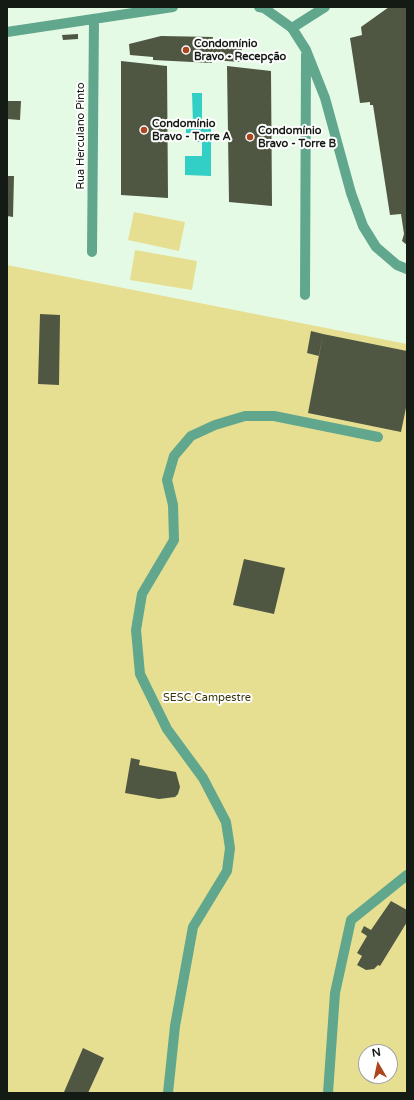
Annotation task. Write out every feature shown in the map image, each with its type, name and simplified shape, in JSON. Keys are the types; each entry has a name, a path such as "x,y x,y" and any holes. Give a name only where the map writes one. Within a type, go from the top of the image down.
{"street":[{"path":"7,32 173,7"},
{"path":"263,7 292,28 306,50 325,98 350,193 363,226 376,247 397,265 407,269"},
{"path":"292,28 325,7"},
{"name":"Rua Herculano Pinto","path":"92,252 94,19"},
{"path":"305,295 306,50"},
{"path":"168,1093 175,1026 193,927 227,872 230,848 226,822 203,778 167,729 140,674 136,630 142,594 174,540 173,505 167,480 174,456 191,436 215,425 245,416 274,416 378,437"},
{"path":"328,1093 335,993 351,920 407,875"}],"green space":[{"path":"134,212 185,222 179,251 128,240"},
{"path":"135,250 197,261 192,290 130,280"},
{"name":"SESC Campestre","path":"7,265 407,344 407,1093 7,1093"}],"water":[{"path":"192,93 202,93 202,124 211,124 211,176 185,175 185,156 202,156 202,142 194,142 194,133 186,133 186,123 193,124"}],"building":[{"path":"389,7 407,7 407,245 402,241 404,234 401,214 390,215 373,105 370,105 370,102 360,103 350,38 362,35 361,27"},
{"path":"78,34 78,39 63,40 62,35"},
{"name":"Condomínio Bravo - Recepção","path":"161,36 213,37 212,43 242,42 241,62 211,60 212,63 153,60 153,57 130,55 129,44"},
{"name":"Condomínio Bravo - Torre A","path":"121,61 167,66 168,198 121,195"},
{"name":"Condomínio Bravo - Torre B","path":"227,66 271,71 272,206 229,202"},
{"path":"7,101 21,101 20,120 7,119"},
{"path":"7,176 14,176 13,217 7,216"},
{"path":"40,314 60,315 59,385 38,384"},
{"path":"311,331 323,334 319,356 307,353"},
{"path":"323,334 407,351 407,403 401,432 308,413"},
{"path":"244,559 285,568 274,614 233,605"},
{"path":"131,758 140,760 139,765 176,772 180,787 178,794 175,797 159,799 125,793"},
{"path":"391,901 407,910 407,922 380,966 378,965 374,969 366,970 357,965 362,956 357,953 367,936 361,932 364,926 371,930"},
{"path":"83,1048 104,1058 88,1093 64,1092"}],"place":[{"name":"Condomínio Bravo - Recepção","path":"186,50"},
{"name":"Condomínio Bravo - Torre A","path":"144,130"},
{"name":"Condomínio Bravo - Torre B","path":"250,137"}]}
